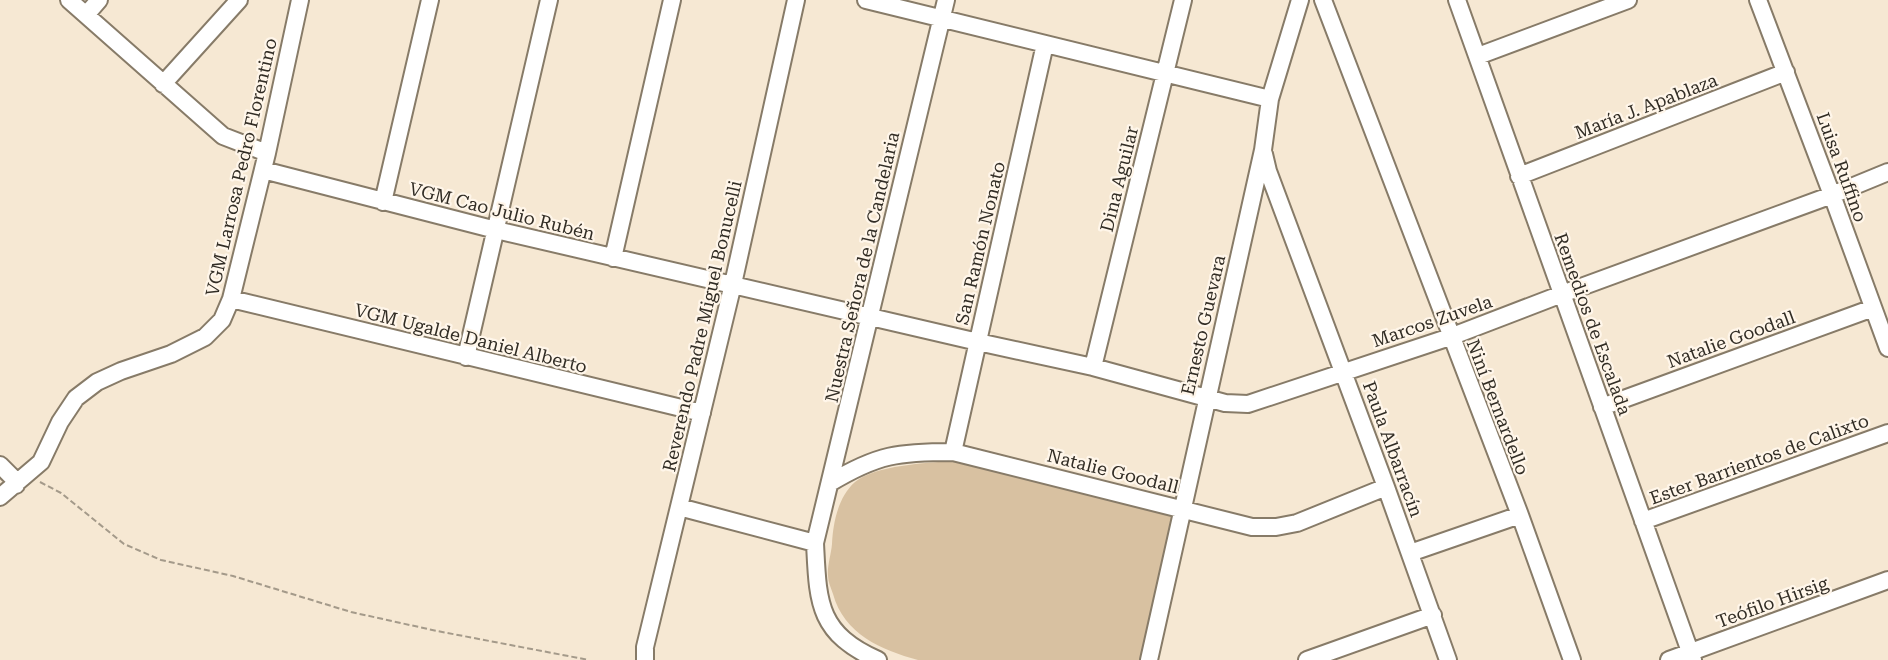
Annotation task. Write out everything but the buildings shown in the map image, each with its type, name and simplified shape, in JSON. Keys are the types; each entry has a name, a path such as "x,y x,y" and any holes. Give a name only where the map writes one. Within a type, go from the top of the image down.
{"street":[{"path":"69,0 223,136 267,153"},
{"path":"86,15 99,0"},
{"path":"163,84 239,0"},
{"name":"VGM Larrosa Pedro Florentino","path":"0,497 41,462 60,422 76,398 97,382 171,354 205,337 222,320 231,299 263,170 300,0"},
{"path":"383,202 430,0"},
{"path":"466,357 549,0"},
{"path":"614,258 672,0"},
{"name":"Reverendo Padre Miguel Bonucelli","path":"645,660 645,647 733,284 796,0"},
{"path":"866,0 1270,99"},
{"name":"Nuestra Señora de la Candelaria","path":"815,543 946,0"},
{"name":"Dina Aguilar","path":"1093,367 1183,0"},
{"name":"Ernesto Guevara","path":"1149,660 1263,150 1270,99 1300,0"},
{"name":"Niní Bernardello","path":"1323,0 1520,515 1572,660"},
{"name":"Remedios de Escalada","path":"1457,0 1692,656"},
{"path":"1478,56 1628,0"},
{"name":"Luisa Ruffino","path":"1758,0 1888,348"},
{"name":"San Ramón Nonato","path":"954,452 1045,44"},
{"name":"María J. Apablaza","path":"1520,176 1786,72"},
{"name":"Paula Albarracín","path":"1263,150 1268,171 1448,660"},
{"name":"VGM Cao Julio Rubén","path":"263,170 496,230 869,316"},
{"name":"Marcos Zuvela","path":"869,316 1093,367 1225,404 1248,404 1450,337 1888,172"},
{"name":"VGM Ugalde Daniel Alberto","path":"231,299 702,413"},
{"name":"Natalie Goodall","path":"1602,407 1874,308"},
{"name":"Ester Barrientos de Calixto","path":"1643,522 1888,433"},
{"name":"Natalie Goodall","path":"830,483 856,467 886,456 911,452 954,452 1252,527 1276,527 1297,523 1386,487"},
{"path":"0,465 15,480 16,485"},
{"path":"679,507 815,543 817,591 826,617 842,640 878,660"},
{"path":"1410,553 1520,515"},
{"name":"Teófilo Hirsig","path":"1669,660 1692,656 1888,580"},
{"path":"1307,660 1433,615"}],"path":[{"path":"16,485 38,481 61,493 124,544 161,560 232,576 362,615 436,632 589,660"}],"shaded area":[{"path":"952,461 1179,514 1144,660 918,660 878,645 855,630 838,608 828,578 835,519 844,495 855,482 875,472 902,466"}]}
